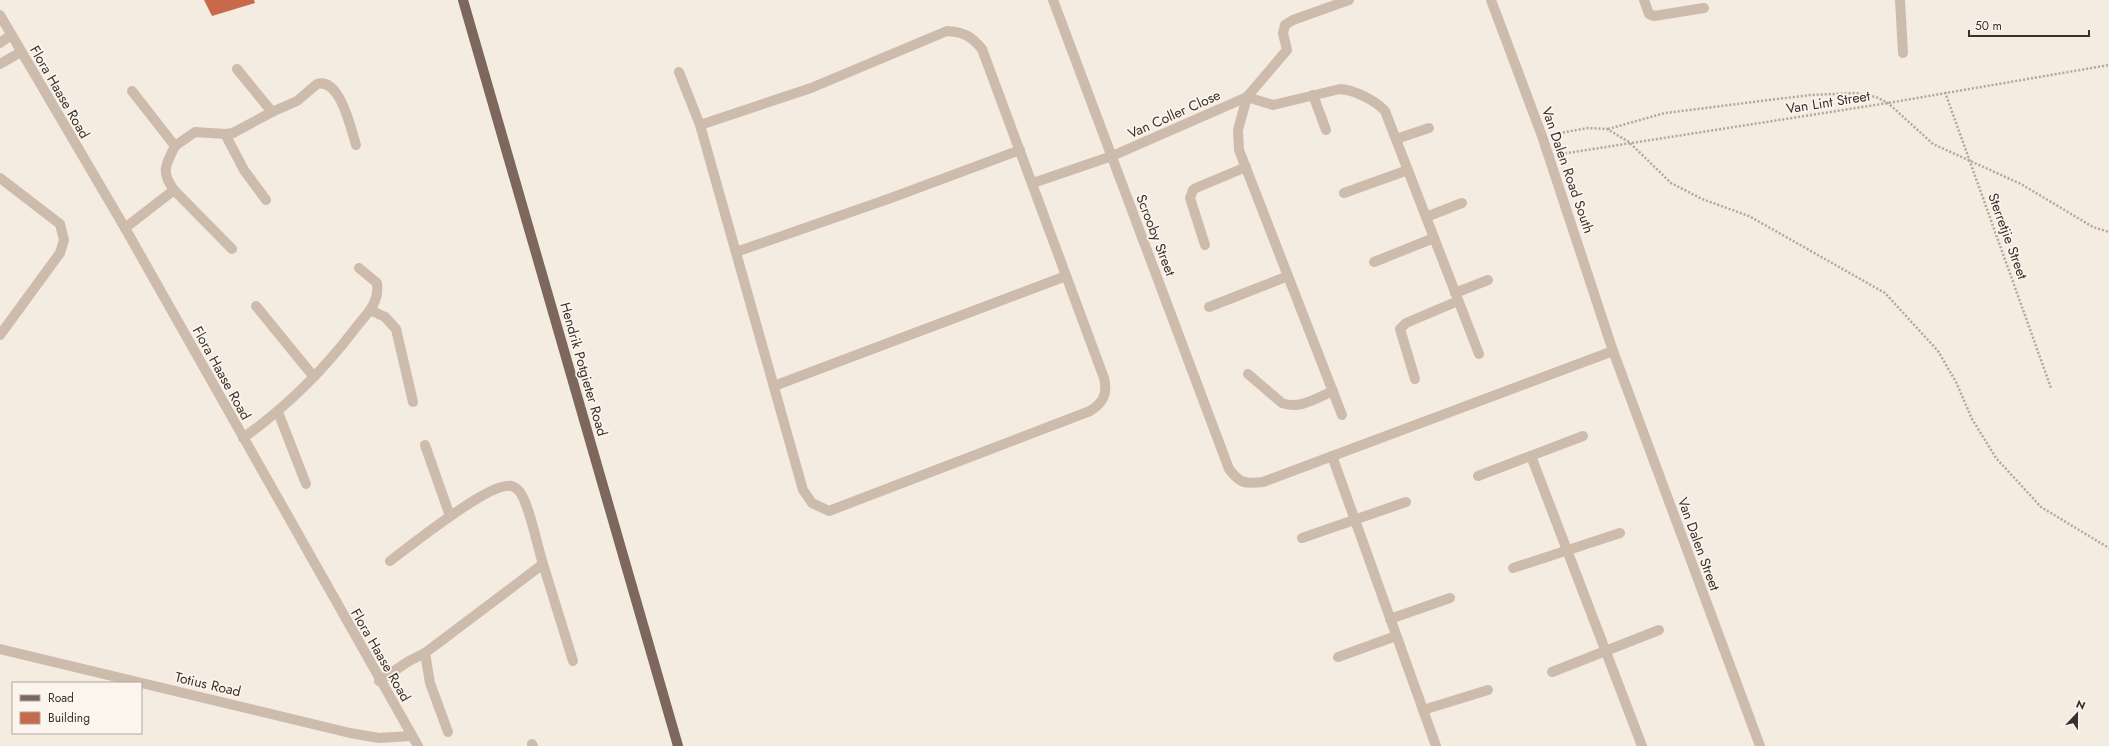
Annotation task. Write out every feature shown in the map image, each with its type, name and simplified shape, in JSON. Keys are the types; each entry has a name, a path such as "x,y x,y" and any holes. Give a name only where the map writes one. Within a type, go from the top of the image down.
{"main road":[{"name":"Hendrik Potgieter Road","path":"463,0 678,746"}],"street":[{"name":"Scrooby Street","path":"1053,0 1229,469 1236,479 1248,484 1263,482 1332,456"},
{"path":"1342,415 1246,167 1240,150 1238,135 1247,97 1285,54 1287,46 1283,33 1285,25 1292,20 1349,0"},
{"name":"Van Dalen Road South","path":"1491,0 1549,156 1613,351"},
{"path":"1644,0 1648,14 1654,16 1704,8"},
{"path":"1900,0 1903,53"},
{"name":"Flora Haase Road","path":"0,15 125,228 379,681 418,746"},
{"path":"679,72 700,125 806,496 812,503 820,509 829,511 1090,411 1098,406 1105,396 1107,389 1104,378 1033,183 982,49 973,38 962,32 947,31 811,88 700,125"},
{"path":"0,43 11,35"},
{"path":"0,64 21,52"},
{"path":"237,69 272,112"},
{"path":"232,249 166,180 166,164 175,146 195,132 225,134 233,133 272,112 297,101 317,84 325,84 339,96 356,145"},
{"path":"1247,97 1273,104 1335,89 1346,89 1376,103 1385,111 1479,354"},
{"path":"132,91 175,146"},
{"path":"1313,95 1326,130"},
{"name":"Van Coller Close","path":"1033,183 1112,156 1247,97"},
{"path":"1396,139 1429,128"},
{"path":"225,134 244,170 266,200"},
{"path":"736,252 891,198 1020,150"},
{"path":"1205,245 1190,198 1191,194 1196,188 1246,167"},
{"path":"1344,193 1408,170"},
{"path":"0,178 60,224 64,240 60,252 2,329"},
{"path":"125,228 174,190"},
{"path":"1426,217 1462,203"},
{"path":"1374,262 1434,238"},
{"path":"242,438 278,412 314,377 334,356 370,310 376,300 377,283 359,268"},
{"path":"774,386 1066,276"},
{"path":"1209,307 1288,276"},
{"path":"1415,379 1400,329 1406,323 1488,280"},
{"path":"256,306 314,377"},
{"path":"370,310 385,317 396,329 413,402"},
{"path":"1436,746 1332,456 1613,351"},
{"name":"Van Dalen Street","path":"1613,351 1760,746"},
{"path":"1248,374 1282,403 1287,405 1299,406 1333,391"},
{"path":"278,412 306,484"},
{"path":"1478,476 1583,436"},
{"path":"425,445 450,516"},
{"path":"1530,456 1642,746"},
{"path":"390,561 450,516 497,488 507,486 514,487 524,497 573,661"},
{"path":"1302,538 1406,502"},
{"path":"1513,568 1620,534"},
{"path":"379,681 409,661 425,653 543,564"},
{"path":"1390,619 1450,598"},
{"path":"1552,672 1659,630"},
{"path":"1338,657 1396,636"},
{"name":"Totius Road","path":"0,649 138,682"},
{"path":"425,653 430,683 448,732"},
{"name":"Totius Road","path":"142,683 350,733 379,738 411,736"},
{"path":"1423,710 1488,690"}],"path":[{"name":"Van Lint Street","path":"1549,156 1630,142 1888,103 2109,65"},
{"name":"Sterretjie Street","path":"1945,92 2051,388"},
{"path":"1607,130 1665,113 1810,95 1856,93 1876,97 1888,103 1933,144 2020,184 2093,227 2109,232"},
{"path":"1542,136 1588,128 1607,130 1630,142 1671,183 1702,199 1749,216 1885,293 1938,351 1956,382 1972,419 1996,458 2041,507 2109,548"}],"building":[{"path":"204,0 254,0 255,3 212,16"}]}
